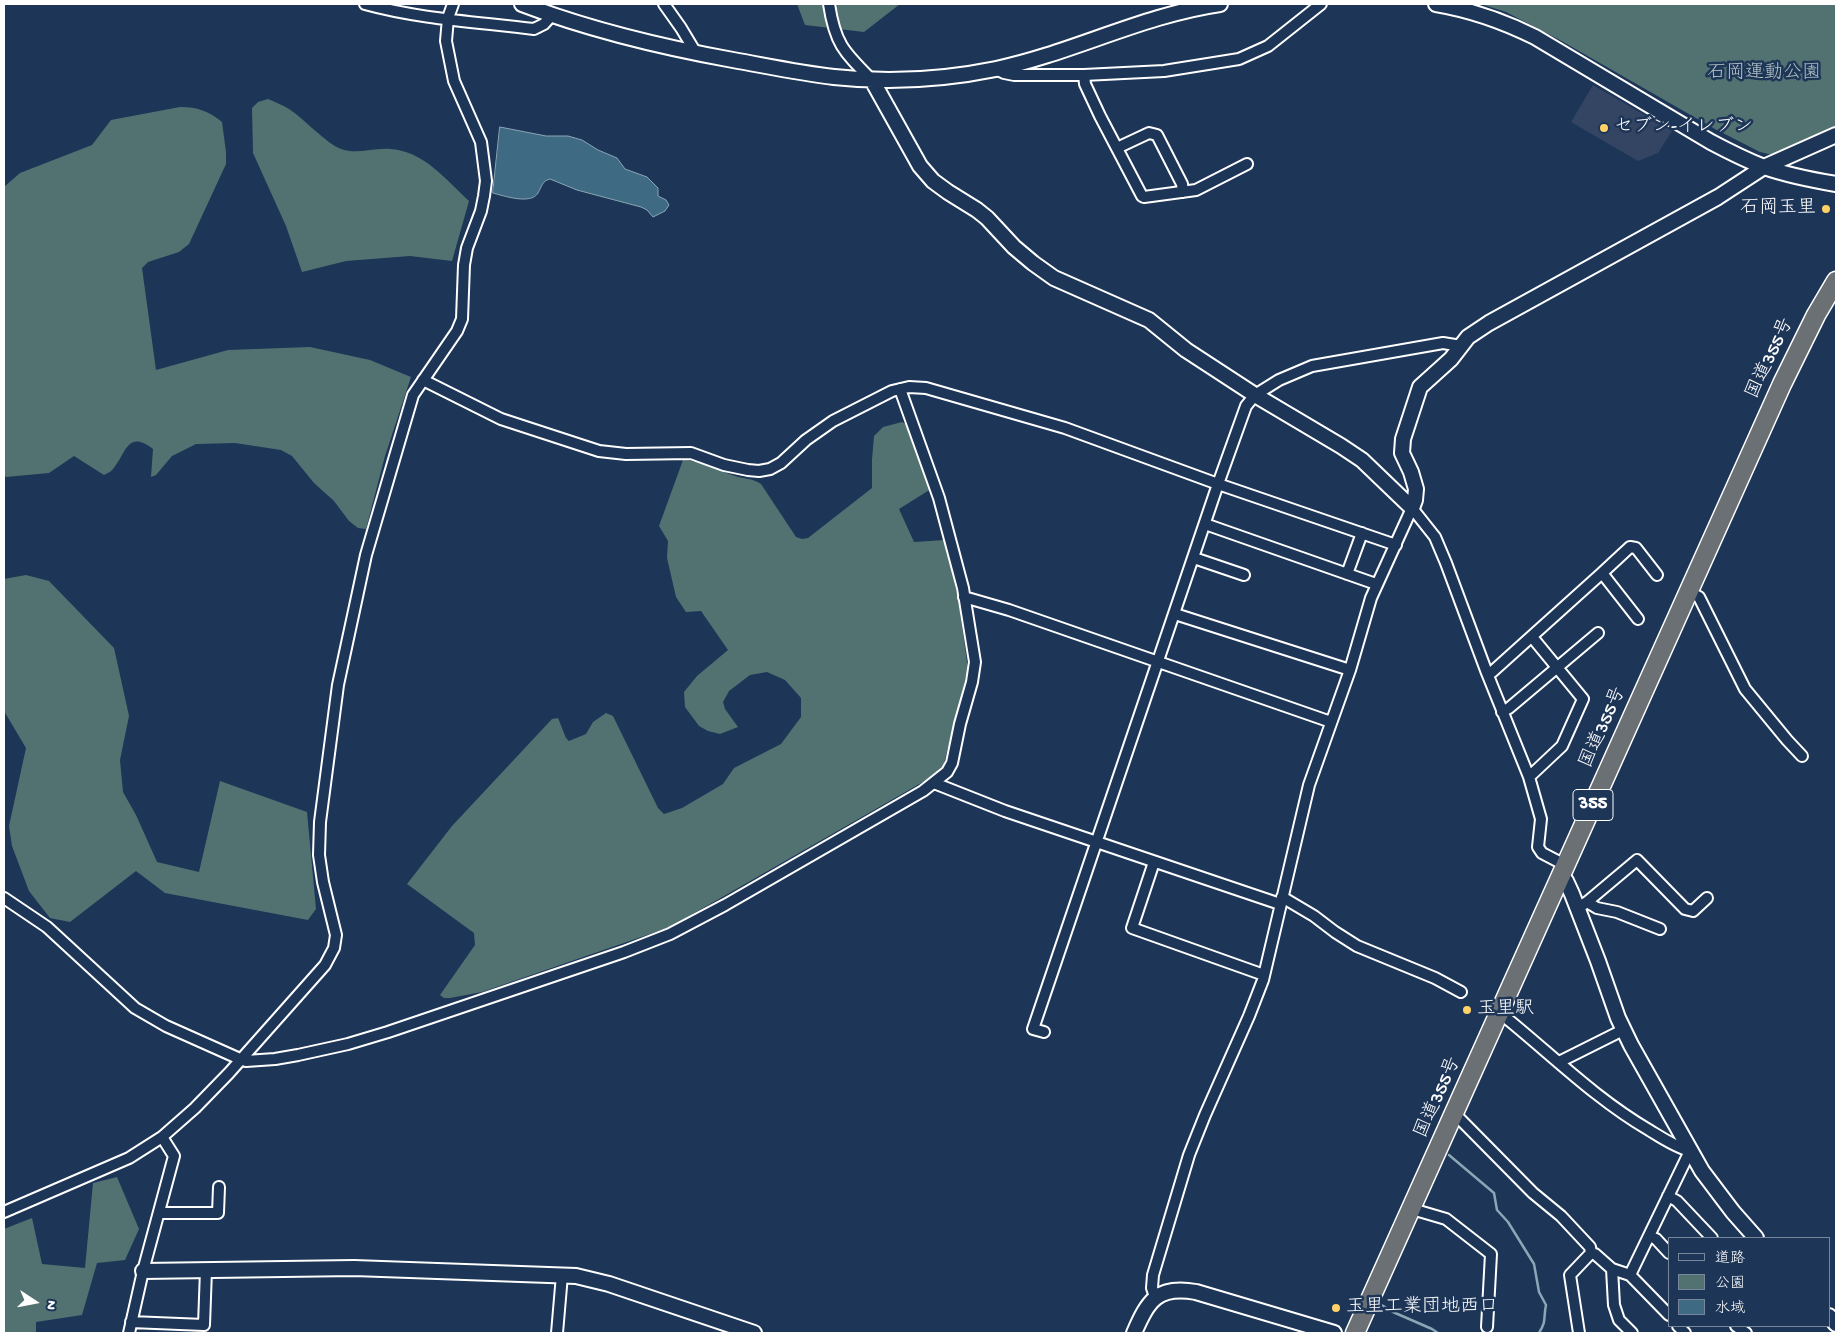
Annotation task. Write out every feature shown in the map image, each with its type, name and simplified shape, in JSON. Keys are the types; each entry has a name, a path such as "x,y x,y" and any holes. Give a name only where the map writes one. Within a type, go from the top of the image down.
{"highway":[{"name":"国道355号","path":"1355,1333 1412,1210 1782,384 1816,315 1836,281"}],"street":[{"path":"364,4 390,10 534,29 544,24 552,15"},
{"path":"4,1212 121,1161 162,1137 216,1086 325,965 334,948 336,935 327,901 319,855 320,822 338,685 366,554 413,396 457,331 462,319 464,265 467,248 481,211 486,182 480,142 454,81 446,41 448,18 453,4"},
{"path":"522,4 627,38 696,53 810,74 872,80 932,78 996,69 1037,58 1188,10 1220,4"},
{"path":"664,4 696,53"},
{"path":"829,4 837,39 845,52 872,80 920,166 933,181 987,218 1023,256 1054,278 1149,320 1186,350 1255,396 1362,460 1412,508 1435,537 1529,777 1541,819 1538,847 1542,853 1563,870 1566,881 1582,905 1623,1030 1690,1151 1715,1190 1755,1237"},
{"path":"996,69 1004,73 1014,74 1084,76 1164,71 1239,59 1268,46 1321,4"},
{"path":"1436,4 1485,15 1510,24 1711,142 1764,167 1836,184"},
{"path":"1084,76 1085,84 1142,196 1148,198 1201,188 1247,164"},
{"path":"1117,148 1149,133 1157,135 1182,184 1183,192"},
{"path":"1155,1297 1152,1288 1153,1275 1189,1155 1205,1114 1249,1016 1264,975 1309,785 1350,670 1376,584 1415,500 1416,489 1411,472 1402,453 1403,440 1420,387 1452,359 1468,337 1489,323 1718,197 1764,167 1836,135"},
{"path":"1044,1032 1033,1028 1246,406 1255,396 1279,380 1312,366 1443,343 1461,346"},
{"path":"423,380 501,419 599,450 626,454 691,453 724,465 759,471 770,469 781,463 806,440 833,421 892,391 917,387 934,389 1065,428 1218,484 1396,544"},
{"path":"4,898 47,927 136,1008 166,1026 246,1060 275,1059 348,1044 650,942 725,905 934,783 947,772 952,763 975,670 964,597 939,498 900,389"},
{"path":"1205,524 1376,584"},
{"path":"1347,574 1362,533"},
{"path":"1487,673 1492,672 1532,637 1630,547 1636,548 1657,575"},
{"path":"1194,558 1244,575"},
{"path":"1602,573 1638,619"},
{"path":"1689,592 1699,597 1745,688 1802,756"},
{"path":"964,597 1009,610 1330,722"},
{"path":"1175,614 1350,670"},
{"path":"1502,712 1598,633"},
{"path":"1529,777 1562,746 1582,699 1532,637"},
{"path":"934,783 1004,811 1097,843 1281,901 1314,916 1357,946 1435,978 1461,992"},
{"path":"1582,905 1637,860 1685,909 1693,911 1707,898"},
{"path":"1154,862 1132,928 1264,975"},
{"path":"1582,905 1617,912 1660,929"},
{"path":"1500,1013 1628,1118 1678,1148 1690,1151"},
{"path":"1559,1062 1623,1030"},
{"path":"1455,1114 1534,1193 1560,1216 1590,1247 1591,1253"},
{"path":"129,1333 143,1271 174,1156 162,1137"},
{"path":"1630,1275 1690,1151"},
{"path":"159,1213 218,1213 219,1187"},
{"path":"1668,1196 1677,1201 1711,1237"},
{"path":"1412,1210 1446,1219 1491,1254 1487,1327"},
{"path":"1649,1236 1656,1239 1668,1252"},
{"path":"1591,1253 1595,1254 1612,1268 1630,1275 1668,1315"},
{"path":"1579,1333 1570,1275 1591,1253"},
{"path":"143,1271 354,1268 562,1274 609,1284 754,1333"},
{"path":"1612,1268 1614,1305 1619,1320 1632,1333"},
{"path":"131,1322 204,1325 206,1270"},
{"path":"557,1333 562,1274"},
{"path":"1134,1333 1144,1310 1155,1297 1174,1290 1196,1292 1334,1333"}],"shaded area":[{"path":"1593,85 1672,131 1658,153 1638,161 1571,122"}],"green space":[{"path":"797,4 900,4 864,32 805,25"},
{"name":"石岡運動公園","path":"1481,4 1836,4 1836,130 1777,156 1760,152 1715,129 1558,39 1506,12"},
{"path":"268,99 289,109 329,142 341,149 347,151 391,149 403,151 414,155 434,168 469,201 452,261 410,256 346,261 302,272 286,226 253,153 252,108 258,102"},
{"path":"180,107 202,110 222,122 226,164 189,244 179,252 148,262 142,268 156,370 228,350 310,347 370,360 411,377 385,456 366,529 358,528 349,521 334,501 314,483 292,456 281,450 235,443 196,444 172,456 156,475 151,477 153,449 138,442 128,446 112,470 104,475 74,456 49,473 6,477 4,474 4,187 20,173 92,145 111,120"},
{"path":"902,422 910,426 931,489 899,509 914,542 945,540 958,598 968,669 942,771 670,927 482,992 450,998 444,998 440,995 475,945 474,933 407,884 452,826 552,719 558,718 569,741 586,734 593,722 606,713 613,716 658,808 664,814 682,808 723,784 734,768 781,744 801,717 801,698 785,680 767,672 750,675 729,691 723,702 725,709 738,727 720,734 708,731 699,726 685,707 684,692 697,676 728,650 701,611 686,612 676,597 667,558 668,541 659,526 683,460 703,464 761,484 796,537 808,538 872,488 874,436 883,427"},
{"path":"26,575 49,581 114,648 129,716 120,760 123,792 136,815 157,862 199,872 220,781 307,812 316,909 308,920 165,893 136,871 70,922 50,918 29,891 12,846 9,826 26,748 4,711 4,579"},
{"path":"117,1177 139,1229 125,1260 97,1263 82,1315 36,1322 36,1333 4,1333 4,1229 32,1218 42,1264 85,1268 93,1183"}],"water":[{"path":"500,127 546,136 568,136 582,140 598,150 617,158 625,169 647,177 658,188 658,196 666,200 669,205 665,211 653,217 647,210 641,207 577,190 550,179 544,182 535,197 517,199 493,193"}],"waterway":[{"path":"1449,1155 1494,1193 1497,1210 1508,1222 1534,1264 1539,1292 1546,1305 1544,1322 1539,1333"},
{"path":"1380,1304 1438,1333"}],"place":[{"name":"セブン-イレブン","path":"1604,128"},
{"name":"石岡玉里","path":"1826,209"},
{"name":"玉里駅","path":"1467,1010"},
{"name":"玉里工業団地西口","path":"1336,1308"}]}
